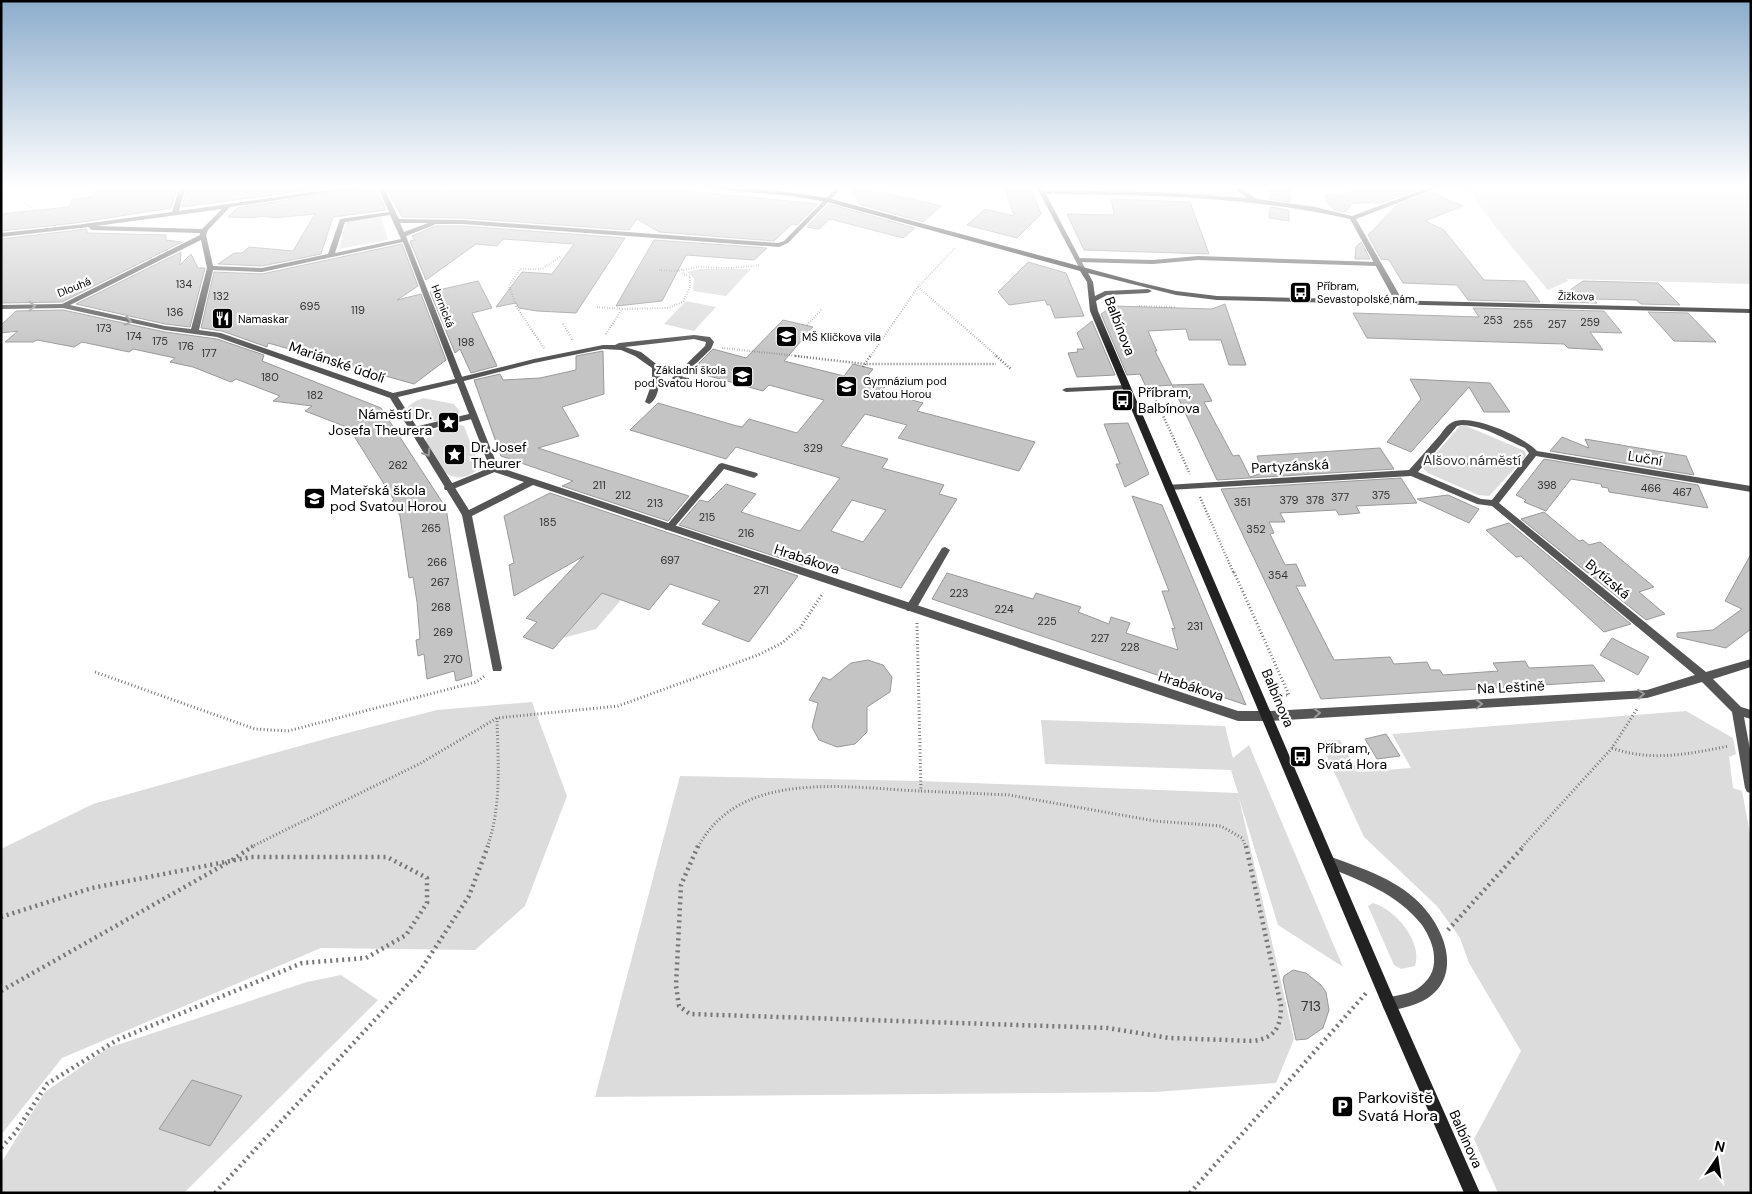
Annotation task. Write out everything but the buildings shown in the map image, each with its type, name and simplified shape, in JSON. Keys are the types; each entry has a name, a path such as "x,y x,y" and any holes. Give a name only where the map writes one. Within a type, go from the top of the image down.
{"main road":[{"path":"980,242 1176,293"},
{"name":"Balbínova","path":"1083,270 1090,282 1092,301 1169,487 1389,1004 1472,1193"},
{"path":"1092,301 1099,296 1117,291 1176,293"},
{"name":"Žižkova","path":"1176,293 1243,300 1751,311"}],"street":[{"name":"Dlouhá","path":"1,307 63,306 189,242"},
{"path":"195,330 210,268 205,242"},
{"path":"331,256 335,242"},
{"path":"210,268 262,270 388,242"},
{"name":"Hornická","path":"404,242 460,380"},
{"path":"734,242 779,245 786,242"},
{"path":"1068,242 1083,270"},
{"path":"1365,242 1400,303"},
{"path":"1078,260 1153,262 1198,258 1378,264"},
{"name":"Mariánské údolí","path":"63,306 165,328 195,330 218,335 393,396 448,488 467,515 497,668"},
{"path":"393,396 534,361 603,347 694,337 707,339 710,342 708,347 676,378 686,380"},
{"path":"603,347 622,348 638,354 656,367 656,383 649,402"},
{"path":"448,488 494,469 460,380"},
{"path":"1066,390 1127,387"},
{"path":"413,430 474,416"},
{"path":"1461,421 1472,422 1528,446 1534,453 1529,462 1494,503 1480,502 1415,469 1454,424 1461,421"},
{"name":"Luční","path":"1534,453 1751,489"},
{"path":"669,528 722,466 754,475"},
{"name":"Hrabákova","path":"494,469 1238,716 1268,716"},
{"name":"Partyzánská","path":"1169,487 1415,469"},
{"path":"467,515 531,482"},
{"name":"Bytízská","path":"1494,503 1704,677 1737,710"},
{"path":"914,609 945,550"},
{"name":"Na Leštině","path":"1268,716 1647,694 1751,663"},
{"path":"1751,715 1737,710 1751,788"},
{"path":"1330,862 1396,891 1421,911 1439,940 1442,962 1437,979 1422,994 1389,1004"}],"path":[{"path":"864,367 918,287 961,242"},
{"path":"546,350 517,308 509,286 520,269 542,269 561,256"},
{"path":"659,270 761,265"},
{"path":"597,307 622,309 668,308 680,305 686,299 690,287 690,276 683,274 683,270"},
{"path":"918,287 1011,369"},
{"path":"602,337 611,328 622,309"},
{"path":"807,325 821,310"},
{"path":"564,324 573,340"},
{"path":"568,346 575,344"},
{"path":"708,347 866,364 996,364"},
{"path":"1143,389 1153,394 1192,479"},
{"path":"1415,469 1529,462"},
{"path":"1199,497 1289,695 1259,695"},
{"path":"1,991 230,861 255,844 421,763 496,718 618,706 758,655 782,643 800,628 830,581"},
{"path":"914,609 920,791"},
{"path":"95,672 255,729 288,731 476,682 497,668"},
{"path":"1439,940 1612,748 1647,694"},
{"path":"215,1193 420,971 469,896 495,827 498,761 496,718"},
{"path":"1612,748 1628,755 1680,756 1743,743"},
{"path":"804,786 920,791 1009,795 1154,821 1221,826 1232,831 1242,838 1246,847 1281,1006 1281,1019 1275,1032 1266,1039 1252,1041 1178,1039 1108,1028 696,1015 688,1014 681,1010 676,1000 681,885 701,841 725,816 758,795 804,786"},
{"path":"1,917 92,888 250,857 387,857 427,878 427,903 406,935 366,958 302,963 117,1040 47,1084 15,1133 1,1148"},
{"path":"1190,1193 1379,978"}],"green space":[{"path":"341,242 379,242 339,249"},
{"path":"1507,242 1751,242 1751,284 1567,279 1568,281 1548,290"},
{"path":"699,269 751,269 726,296 693,291 694,278 687,272"},
{"path":"686,301 716,307 694,331 664,324"},
{"path":"423,398 454,404 460,412 442,421 409,418 405,412 407,409 412,403"},
{"path":"456,424 464,426 479,466 476,471 461,477 450,476 445,473 434,460 425,444 429,435 433,432"},
{"name":"Alšovo náměstí","path":"1464,425 1525,451 1526,456 1489,496 1478,495 1428,473 1423,468 1460,426"},
{"path":"602,593 621,600 596,629 563,638"},
{"path":"532,702 567,796 525,906 475,950 321,948 62,1058 1,1135 1,849 93,804 332,737 437,710"},
{"path":"1686,711 1733,738 1736,754 1729,757 1733,788 1742,791 1751,839 1751,1193 1498,1193 1474,1139 1521,1051 1469,963 1460,938 1437,906 1364,837 1320,741 1340,740 1358,772 1411,768 1392,734"},
{"path":"1041,720 1225,726 1233,758 1249,745 1343,967 1278,925 1239,798 1294,1039 1276,1083 1155,1092 595,1097 680,776 920,781 1238,793 1231,770 1045,764"},
{"path":"1373,903 1381,906 1398,919 1411,937 1415,947 1415,966 1401,969 1394,965 1368,906"},
{"path":"341,975 378,1000 184,1193 1,1193 1,1163 45,1092 108,1048 307,982"}],"place":[{"name":"Příbram, Sevastopolské nám.","path":"1301,292"},
{"name":"Namaskar","path":"222,319"},
{"name":"MŠ Kličkova vila","path":"786,337"},
{"name":"Základní škola pod Svatou Horou","path":"742,376"},
{"name":"Gymnázium pod Svatou Horou","path":"847,387"},
{"name":"Příbram, Balbínova","path":"1122,400"},
{"name":"Náměstí Dr. Josefa Theurera","path":"448,422"},
{"name":"Dr. Josef Theurer","path":"455,455"},
{"name":"Mateřská škola pod Svatou Horou","path":"314,498"},
{"name":"Příbram, Svatá Hora","path":"1301,756"},
{"name":"Parkoviště Svatá Hora","path":"1342,1106"}]}
